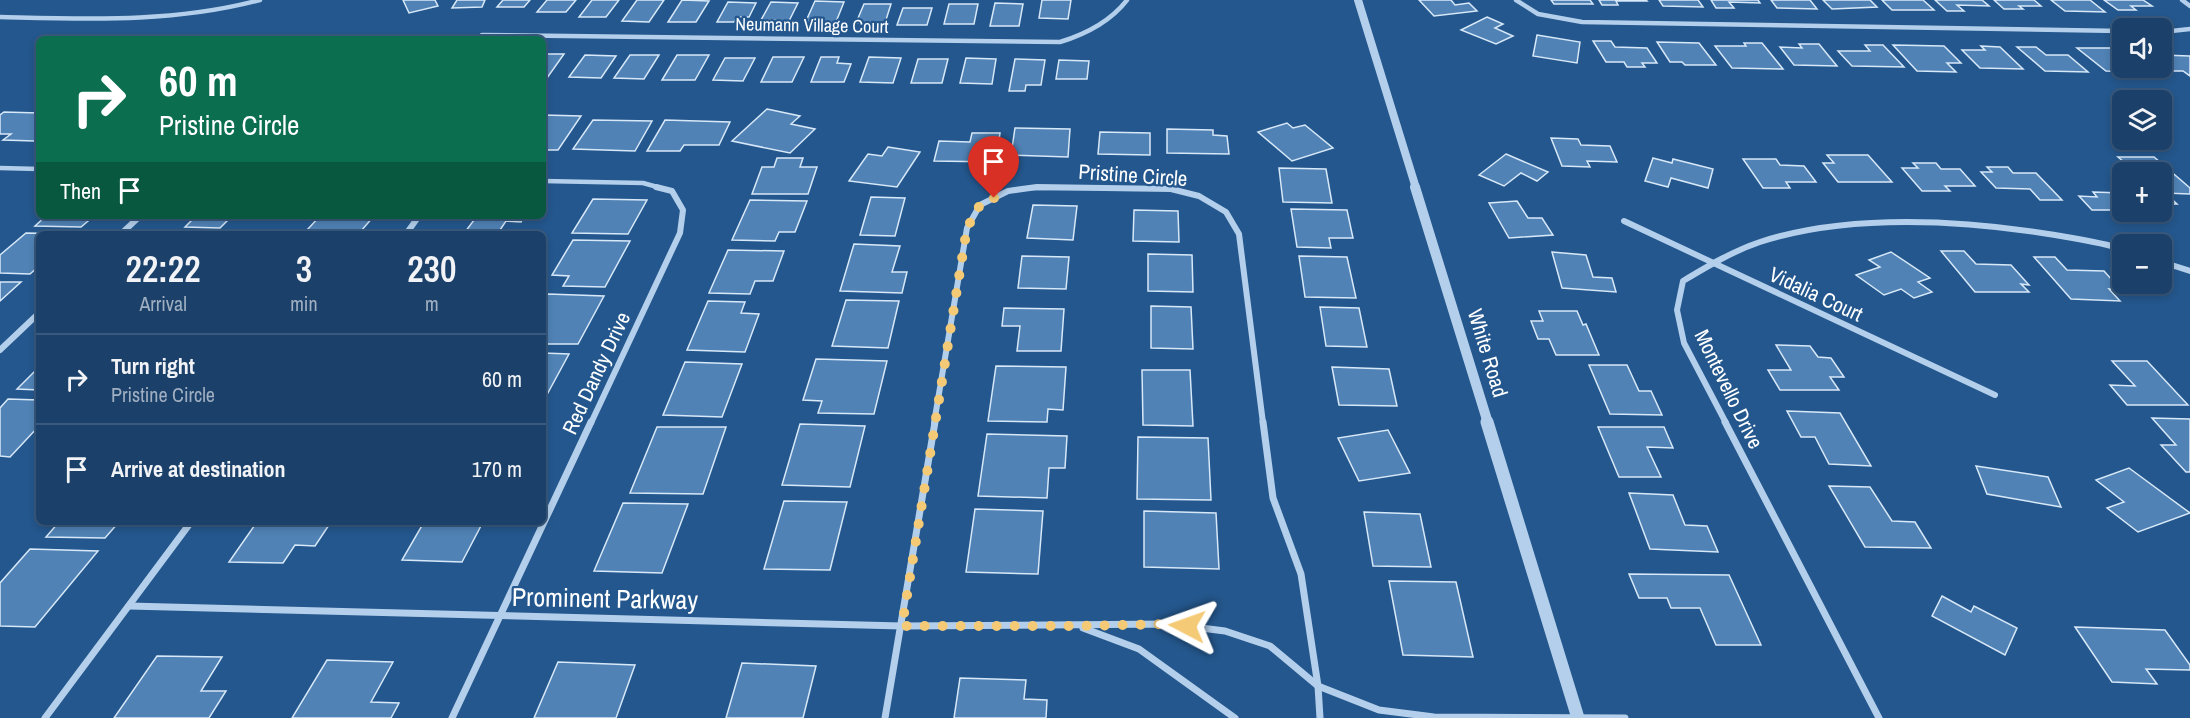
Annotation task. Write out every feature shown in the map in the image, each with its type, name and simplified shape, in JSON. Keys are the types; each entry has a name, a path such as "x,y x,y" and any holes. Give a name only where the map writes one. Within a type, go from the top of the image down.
{"street":[{"path":"0,17 162,19 204,14 260,0"},
{"name":"Neumann Village Court","path":"482,35 1060,42 1079,36 1120,9 1127,0"},
{"name":"White Road","path":"1358,0 1578,717"},
{"path":"1516,0 1522,7 1548,17 1582,22 2112,31"},
{"path":"2182,0 2190,6"},
{"path":"2172,31 2190,29"},
{"path":"0,168 36,169"},
{"name":"Red Dandy Drive","path":"546,181 643,183 672,191 683,210 680,233 546,519"},
{"name":"Pristine Circle","path":"885,718 967,228 980,205 1008,190 1037,187 1170,189 1199,196 1226,212 1239,234 1273,498 1301,574 1318,686 1320,718"},
{"path":"124,231 137,219"},
{"name":"Vidalia Court","path":"1624,221 1995,395"},
{"name":"Montevello Drive","path":"1879,718 1684,343 1677,310 1683,281 1712,263 1767,240 1846,225 1917,221 2017,227 2112,247"},
{"path":"2172,265 2190,271"},
{"path":"0,350 36,316"},
{"path":"45,718 189,525"},
{"name":"Red Dandy Drive","path":"452,718 543,525"},
{"name":"Prominent Parkway","path":"129,606 902,626 1169,624 1225,631 1270,646 1318,686 1379,710 1434,717 1625,718"},
{"name":"Prominent Parkway","path":"1080,626 1139,649 1235,718"}],"building":[{"path":"403,0 435,0 438,6 409,13"},
{"path":"457,0 485,0 482,7 452,8"},
{"path":"503,0 530,0 524,7 497,7"},
{"path":"547,0 576,0 566,12 537,12"},
{"path":"592,0 619,0 606,17 579,17"},
{"path":"637,0 664,0 649,22 622,21"},
{"path":"682,0 709,1 696,22 668,22"},
{"path":"1042,0 1071,0 1068,19 1039,18"},
{"path":"1419,0 1451,0 1455,5 1469,3 1477,11 1434,16"},
{"path":"1551,0 1590,0 1593,4 1554,4"},
{"path":"1599,0 1647,1 1616,1 1618,5 1602,5"},
{"path":"1659,0 1698,0 1703,7 1663,6"},
{"path":"1711,0 1758,0 1760,3 1729,2 1734,8 1716,8"},
{"path":"1771,0 1810,0 1817,9 1777,8"},
{"path":"1823,0 1870,0 1877,7 1832,9"},
{"path":"1882,0 1923,0 1934,10 1892,10"},
{"path":"1935,0 1982,0 1989,6 1957,5 1964,11 1947,11"},
{"path":"1994,0 2034,0 2041,6 2004,9"},
{"path":"2051,0 2090,0 2105,12 2065,11"},
{"path":"2104,0 2143,0 2152,6 2131,6 2136,10 2118,10"},
{"path":"815,1 844,2 836,22 806,21"},
{"path":"728,2 756,3 749,17 737,17 734,22 717,22"},
{"path":"771,2 798,3 789,21 761,20"},
{"path":"995,3 1023,4 1019,26 990,26"},
{"path":"864,4 891,4 885,23 856,23"},
{"path":"949,4 978,4 974,24 944,24"},
{"path":"903,8 932,8 927,25 897,25"},
{"path":"1487,17 1503,24 1495,28 1513,36 1496,44 1461,30"},
{"path":"1537,35 1580,42 1577,63 1533,56"},
{"path":"1593,41 1611,41 1615,47 1647,48 1657,63 1642,63 1645,67 1627,67 1624,62 1606,62"},
{"path":"1657,42 1699,43 1716,65 1685,65 1682,62 1670,62"},
{"path":"1744,43 1762,43 1783,69 1732,68 1715,46 1746,46"},
{"path":"1799,44 1819,44 1837,66 1794,65 1780,47 1802,48"},
{"path":"1865,45 1883,45 1904,67 1852,66 1838,51 1870,51"},
{"path":"1893,45 1944,46 1961,63 1947,63 1956,72 1917,71"},
{"path":"1981,46 2000,47 2023,69 1980,68 1962,50 1985,50"},
{"path":"2017,47 2036,47 2046,55 2068,55 2088,72 2045,71"},
{"path":"2077,48 2112,48 2112,71 2106,71"},
{"path":"546,54 564,54 547,78"},
{"path":"585,55 616,56 601,78 569,77"},
{"path":"630,55 659,55 644,79 614,78"},
{"path":"677,55 709,55 695,80 662,80"},
{"path":"2172,55 2190,56 2190,76 2183,71 2172,71"},
{"path":"773,57 804,57 792,82 761,82"},
{"path":"821,57 839,57 837,63 851,64 844,82 811,82"},
{"path":"869,57 901,58 893,83 860,82"},
{"path":"725,58 755,58 743,81 713,80"},
{"path":"966,58 996,59 992,84 960,83"},
{"path":"918,59 948,59 942,83 911,83"},
{"path":"1015,59 1045,60 1041,85 1026,85 1025,91 1009,91"},
{"path":"1059,60 1089,61 1087,79 1056,79"},
{"path":"767,109 800,116 791,124 815,129 790,153 732,141"},
{"path":"4,112 36,113 36,140 3,140 11,134 0,134 0,115"},
{"path":"546,115 581,116 558,150 546,150"},
{"path":"593,120 652,121 635,151 573,149"},
{"path":"665,120 730,122 719,145 684,145 680,151 647,151"},
{"path":"1287,123 1293,128 1305,125 1333,148 1292,161 1258,132"},
{"path":"1015,128 1070,129 1068,157 1011,155"},
{"path":"1167,129 1213,130 1213,135 1227,136 1229,154 1167,153"},
{"path":"1100,132 1150,133 1150,155 1098,154"},
{"path":"972,133 1000,133 996,162 934,161 939,141 970,142"},
{"path":"1551,138 1578,139 1581,145 1610,146 1617,162 1587,161 1590,167 1562,166"},
{"path":"888,147 920,152 897,187 849,181 868,154 882,156"},
{"path":"1506,154 1548,172 1537,181 1521,173 1504,186 1479,175"},
{"path":"1827,155 1868,155 1892,182 1838,182 1823,163 1834,163"},
{"path":"2118,157 2154,157 2160,162 2124,162"},
{"path":"777,158 803,158 800,167 817,167 808,194 752,194 762,167 774,167"},
{"path":"1653,158 1672,163 1673,159 1713,169 1708,188 1671,178 1668,187 1645,181"},
{"path":"1743,159 1776,159 1780,165 1804,166 1816,182 1786,182 1790,188 1763,188"},
{"path":"1913,163 1936,163 1941,169 1960,169 1975,186 1945,186 1950,191 1922,191 1902,168 1918,168"},
{"path":"1987,167 2008,167 2013,173 2036,173 2062,200 2040,200 2030,189 1996,188 1981,172 1992,172"},
{"path":"1279,168 1326,169 1332,203 1283,202"},
{"path":"2172,172 2190,188 2190,194 2172,193"},
{"path":"2093,192 2112,193 2112,210 2092,210 2079,196 2097,197"},
{"path":"871,197 905,198 895,236 860,235"},
{"path":"593,199 647,200 628,234 572,233"},
{"path":"750,200 807,201 795,232 779,232 775,241 732,240"},
{"path":"1517,201 1528,218 1542,218 1553,235 1509,238 1489,203"},
{"path":"1033,205 1077,206 1073,240 1027,238"},
{"path":"1291,209 1347,210 1353,238 1329,238 1331,248 1297,247"},
{"path":"1134,210 1178,211 1179,242 1133,241"},
{"path":"43,219 90,219 81,227 35,226"},
{"path":"193,219 229,219 220,228 185,227"},
{"path":"317,219 371,219 361,231 307,230"},
{"path":"475,219 522,219 521,222 506,221 499,231 466,231"},
{"path":"26,233 36,233 36,269 30,274 0,273 0,255"},
{"path":"573,240 630,241 605,287 563,286 569,276 552,275"},
{"path":"854,244 900,246 892,272 907,272 902,293 840,291"},
{"path":"728,250 784,251 773,281 755,281 750,294 709,293"},
{"path":"1941,251 1964,251 1976,264 2011,265 2029,285 2021,284 2029,292 1975,292"},
{"path":"1552,252 1586,255 1593,277 1612,278 1616,292 1562,288"},
{"path":"1891,252 1930,278 1918,282 1932,292 1914,298 1901,289 1884,295 1856,275 1880,267 1869,260"},
{"path":"1148,254 1192,255 1193,292 1148,291"},
{"path":"1022,256 1069,257 1066,289 1018,288"},
{"path":"1299,256 1347,257 1356,298 1305,297"},
{"path":"2034,257 2055,257 2067,270 2104,271 2112,280 2112,289 2109,289 2120,301 2071,299"},
{"path":"0,282 21,282 0,301"},
{"path":"548,294 604,296 578,344 546,344 546,298"},
{"path":"846,300 899,301 888,348 832,346"},
{"path":"708,301 745,302 741,313 759,314 745,352 687,350"},
{"path":"1151,306 1191,307 1193,349 1151,348"},
{"path":"1320,307 1359,308 1367,347 1326,346"},
{"path":"1004,308 1064,309 1061,351 1017,351 1020,326 1002,326"},
{"path":"1539,311 1577,311 1583,325 1586,324 1599,355 1556,355 1549,339 1538,339 1531,321 1543,321"},
{"path":"1776,345 1810,346 1818,357 1831,358 1844,377 1830,377 1839,390 1780,390 1768,370 1791,370"},
{"path":"546,353 569,354 546,396"},
{"path":"816,359 887,361 874,414 818,413 822,401 803,400"},
{"path":"2112,361 2147,361 2188,405 2127,405 2110,385 2135,386"},
{"path":"685,362 742,364 722,417 663,415"},
{"path":"1589,365 1627,365 1639,391 1651,391 1662,415 1610,414"},
{"path":"996,366 1066,367 1063,410 1048,409 1047,422 988,421"},
{"path":"1332,367 1389,369 1397,406 1339,405"},
{"path":"36,370 36,390 17,389"},
{"path":"1142,370 1190,370 1193,426 1143,425"},
{"path":"8,399 36,400 36,429 10,457 0,456 0,408"},
{"path":"1787,411 1840,413 1871,466 1829,464 1815,437 1801,437"},
{"path":"2152,418 2190,419 2190,472 2186,472 2161,445 2176,445"},
{"path":"800,424 865,426 850,487 782,485"},
{"path":"657,427 726,427 703,494 630,493"},
{"path":"1598,427 1664,427 1673,448 1647,447 1661,477 1619,477"},
{"path":"1388,430 1410,473 1359,481 1338,438"},
{"path":"987,434 1067,436 1065,468 1049,468 1047,498 978,496"},
{"path":"1138,437 1208,438 1211,500 1137,499"},
{"path":"1976,466 2048,477 2061,507 1987,494"},
{"path":"2129,468 2190,513 2138,532 2107,508 2124,502 2096,480"},
{"path":"1829,486 1870,487 1892,521 1915,522 1931,548 1865,547"},
{"path":"1629,493 1673,495 1685,525 1707,526 1718,552 1650,549"},
{"path":"784,501 847,502 830,570 764,569"},
{"path":"623,503 688,504 662,573 594,571"},
{"path":"975,509 1043,511 1038,574 966,572"},
{"path":"1144,511 1216,513 1219,569 1144,567"},
{"path":"1364,512 1420,514 1431,567 1373,566"},
{"path":"56,525 116,525 105,538 46,537"},
{"path":"255,525 329,525 315,546 295,545 283,563 229,562"},
{"path":"422,525 481,525 462,562 402,560"},
{"path":"30,549 98,551 35,627 0,626 0,583"},
{"path":"1629,574 1729,575 1761,645 1716,645 1700,608 1671,608 1667,598 1639,598"},
{"path":"1389,581 1456,582 1473,657 1403,655"},
{"path":"1942,596 1971,612 1974,606 2017,628 2005,655 1932,616"},
{"path":"2075,627 2165,630 2190,665 2190,670 2146,669 2157,684 2112,682"},
{"path":"157,656 222,657 201,691 226,691 209,718 114,718"},
{"path":"327,660 393,662 371,702 399,703 391,718 292,718"},
{"path":"558,662 635,665 616,718 534,718"},
{"path":"742,663 816,666 803,718 726,718"},
{"path":"960,678 1026,680 1024,699 1047,700 1046,718 954,718"}],"route":[{"path":"994,198 980,205 967,228 902,626 1169,624 1187,626"}]}
